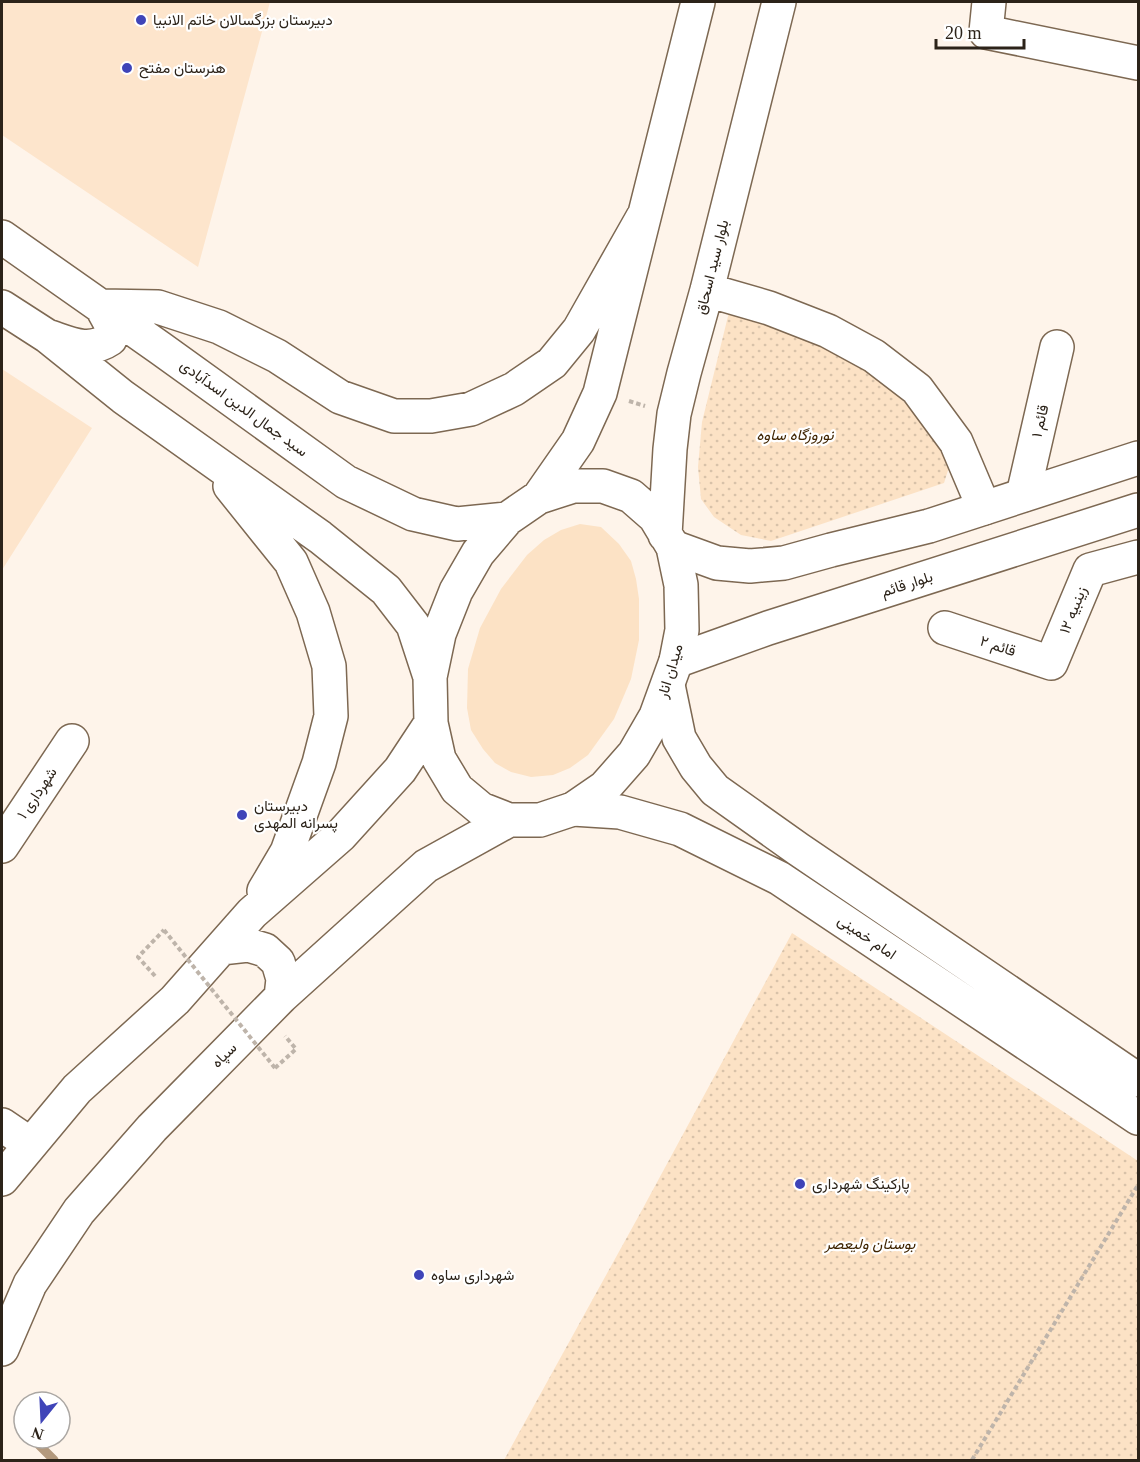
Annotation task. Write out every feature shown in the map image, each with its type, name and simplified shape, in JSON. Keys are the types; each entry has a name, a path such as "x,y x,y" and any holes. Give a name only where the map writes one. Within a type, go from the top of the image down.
{"main road":[{"path":"539,496 578,441 600,393 698,2"},
{"name":"بلوار سید اسحاق","path":"669,541 670,449 674,414 779,2"},
{"path":"987,17 1138,63"},
{"path":"47,336 84,348 104,344 110,339 111,326 101,306 158,307 219,327 277,356 340,397 394,416 431,416 471,409 514,389 552,363 579,330 643,217"},
{"name":"سید جمال الدین اسدآبادی","path":"2,237 346,482 413,514 457,524 507,519"},
{"path":"707,290 769,308 828,331 874,356 917,389 956,442 984,508"},
{"path":"2,306 47,336 123,397 320,537 387,590 413,625 430,677"},
{"name":"قائم ۱","path":"1023,495 1057,347"},
{"path":"205,454 291,562 313,612 329,666 331,716 319,763 286,852 252,913"},
{"path":"669,541 717,563 750,566 784,563 929,526 1138,458"},
{"name":"میدان انار","path":"573,486 603,486 631,496 655,517 669,541 681,585 682,630 672,673 656,716 634,754 605,787 573,809 540,820 509,820 481,809 457,789 439,759 431,723 430,677 439,634 456,591 478,553 507,519 539,496 573,486"},
{"name":"بلوار قائم","path":"672,673 768,628 936,574 1134,515"},
{"path":"929,526 920,543 920,556 928,568 936,574"},
{"name":"زینبیه ۱۲","path":"1051,663 1090,570 1138,557"},
{"name":"قائم ۲","path":"945,628 1051,663"},
{"path":"672,673 679,738 696,767 715,790 1138,1080"},
{"path":"2,1179 77,1089 175,1000 252,913 341,835 400,770 431,723"},
{"name":"شهرداری ۱","path":"2,846 72,741"},
{"name":"امام خمینی","path":"573,809 620,812 680,829 779,878 1138,1118"},
{"name":"سپاه","path":"2,1349 30,1284 79,1211 152,1128 281,997 426,866 509,820"},
{"path":"901,960 920,932"},
{"path":"221,948 248,945 265,950 278,962 284,979 281,997"},
{"path":"2,1125 30,1144"}],"path":[{"path":"138,957 164,930 274,1068 296,1049"},
{"path":"972,1461 1138,1185"}],"shaded area":[{"name":"هنرستان مفتح","path":"2,2 270,2 198,267 2,135"},
{"path":"2,369 92,428 2,570"}],"green space":[{"name":"نوروزگاه ساوه","path":"730,308 810,338 872,370 916,414 951,461 944,483 771,541 741,535 714,517 701,499 698,467 702,422"},
{"path":"580,524 601,527 619,544 631,561 639,599 639,640 631,679 614,719 588,755 570,768 553,775 531,777 511,772 495,763 471,730 467,708 468,669 480,628 501,589 527,555 544,540 561,530"},
{"name":"بوستان ولیعصر","path":"792,933 1138,1161 1138,1460 504,1460"}],"waterway":[{"path":"44,1450 54,1460"}],"place":[{"name":"دبیرستان بزرگسالان خاتم الانبیا","path":"141,20"},
{"name":"هنرستان مفتح","path":"127,68"},
{"name":"دبیرستان پسرانه المهدی","path":"242,815"},
{"name":"پارکینگ شهرداری","path":"800,1184"},
{"name":"شهرداری ساوه","path":"419,1275"}]}
